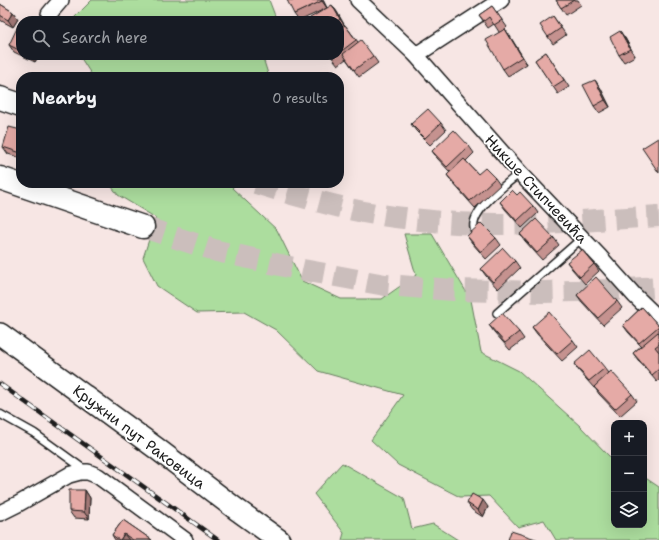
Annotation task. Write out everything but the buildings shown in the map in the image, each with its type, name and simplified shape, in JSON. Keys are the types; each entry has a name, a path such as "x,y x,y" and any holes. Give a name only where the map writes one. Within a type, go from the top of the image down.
{"highway":[{"path":"0,98 16,103"},
{"path":"0,178 16,183"},
{"path":"29,188 143,227"}],"main road":[{"name":"Кружни пут Раковица","path":"0,334 279,540"}],"street":[{"path":"49,14 60,0"},
{"name":"Никше Стипчевића","path":"358,0 416,55 520,173 635,296 659,319"},
{"path":"416,55 501,0"},
{"path":"0,513 69,475 80,472 88,472 98,476 185,540"}],"lane":[{"path":"477,235 474,231 473,224 481,207 520,173"},
{"path":"497,313 582,238"},
{"path":"0,414 34,432 88,472"}],"green space":[{"path":"92,0 269,0 275,16 76,16"},
{"path":"82,60 264,60 267,72 90,72"},
{"path":"113,188 232,188 277,230 302,281 341,299 382,299 416,275 404,234 432,234 471,300 481,352 519,371 580,426 611,458 611,528 647,528 647,479 659,487 659,540 556,540 544,520 518,527 489,496 460,497 398,465 371,440 403,395 318,371 276,330 244,312 197,313 157,286 143,258 156,218 118,195"},
{"path":"342,463 404,498 412,529 433,524 458,540 342,540 344,533 314,494"}],"tunnel":[{"path":"273,188 367,213 439,222 518,224 659,216"},
{"path":"143,227 217,251 303,270 385,285 454,290 542,292 659,287"}],"railway":[{"path":"0,384 218,540"}]}
